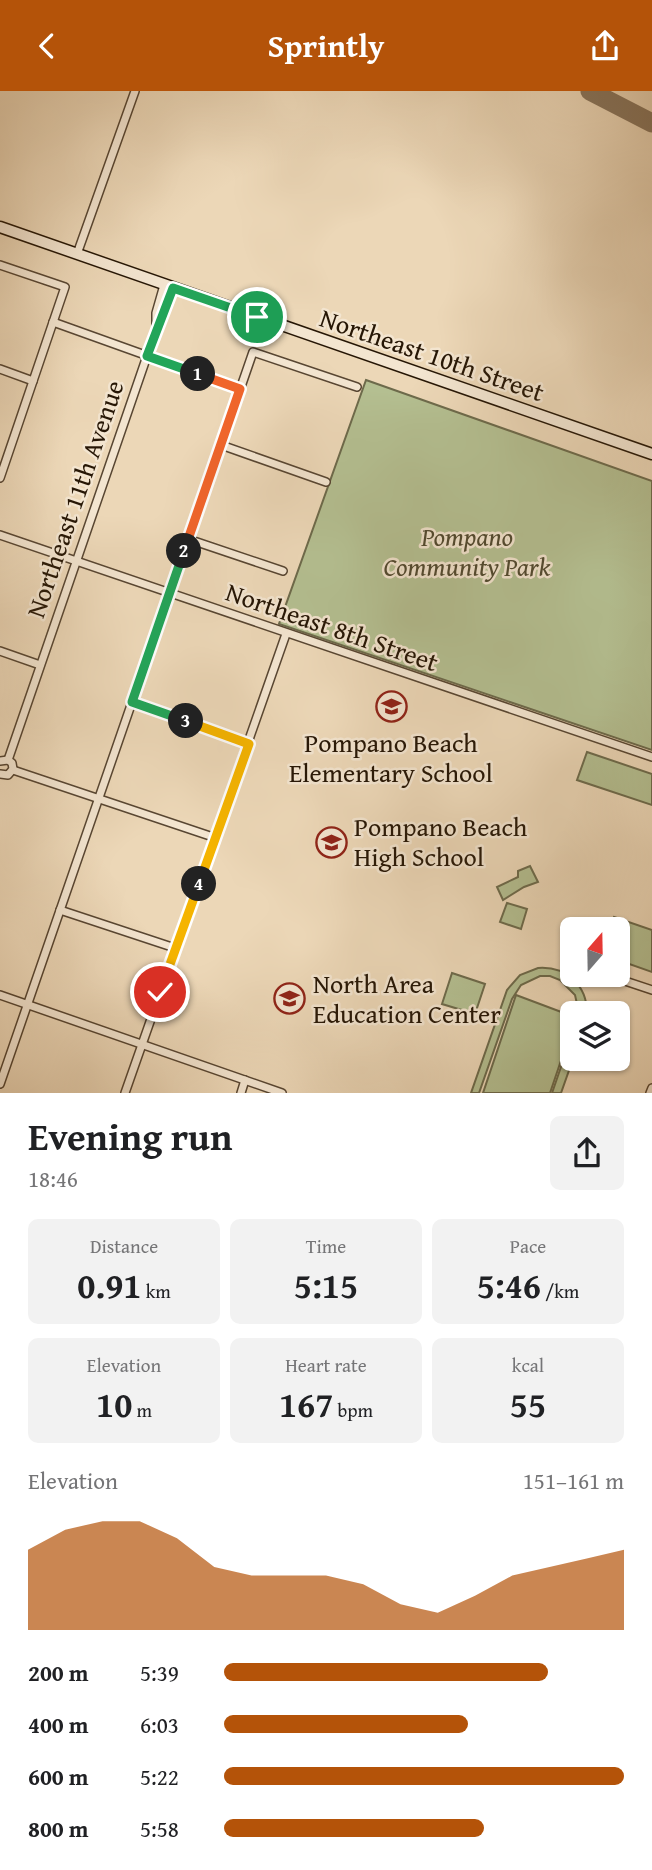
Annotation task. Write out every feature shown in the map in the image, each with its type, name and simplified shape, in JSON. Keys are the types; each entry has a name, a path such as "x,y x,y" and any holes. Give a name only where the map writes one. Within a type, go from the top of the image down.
{"street":[{"path":"77,254 135,91"},
{"name":"Northeast 10th Street","path":"0,226 652,454"},
{"path":"0,265 65,287 0,475"},
{"name":"Northeast 11th Avenue","path":"4,760 40,665 156,332 156,313 169,286"},
{"path":"53,322 240,389"},
{"path":"0,1084 253,352 357,387"},
{"path":"0,369 33,381"},
{"path":"221,445 326,482"},
{"name":"Northeast 8th Street","path":"0,535 652,757"},
{"path":"188,539 283,571"},
{"path":"125,1093 286,634"},
{"path":"0,651 40,665"},
{"path":"132,702 249,744"},
{"path":"4,760 12,764 13,770"},
{"path":"13,770 216,838"},
{"path":"1,777 13,770"},
{"path":"60,910 176,948"},
{"path":"630,983 652,990"},
{"path":"0,995 282,1093"},
{"path":"241,1093 245,1080"},
{"path":"650,1093 652,1088"}],"green space":[{"name":"Pompano Community Park","path":"366,380 652,481 652,750 279,624"},
{"path":"587,752 652,774 652,805 577,780"},
{"path":"530,866 538,882 503,900 497,887 518,877 518,871"},
{"path":"507,903 527,909 521,929 500,922"},
{"path":"630,922 652,930 652,972 630,964"},
{"path":"538,968 548,968 560,971 560,980 540,976 521,985 512,999 479,1093 471,1093 507,990 520,975"},
{"path":"452,973 485,984 475,1014 442,1004"},
{"path":"567,987 580,987 585,1001 576,1001 575,995"},
{"path":"516,995 560,1012 560,1063 550,1093 483,1093"},
{"path":"560,1070 569,1071 561,1093 552,1093"}],"taxiway":[{"path":"590,91 652,123"}],"place":[{"name":"Pompano Beach Elementary School","path":"391,707"},
{"name":"Pompano Beach High School","path":"331,842"},
{"name":"North Area Education Center","path":"290,999"}],"route":[{"path":"160,992 249,744 132,702 240,389 147,356 173,288 257,317"}]}
